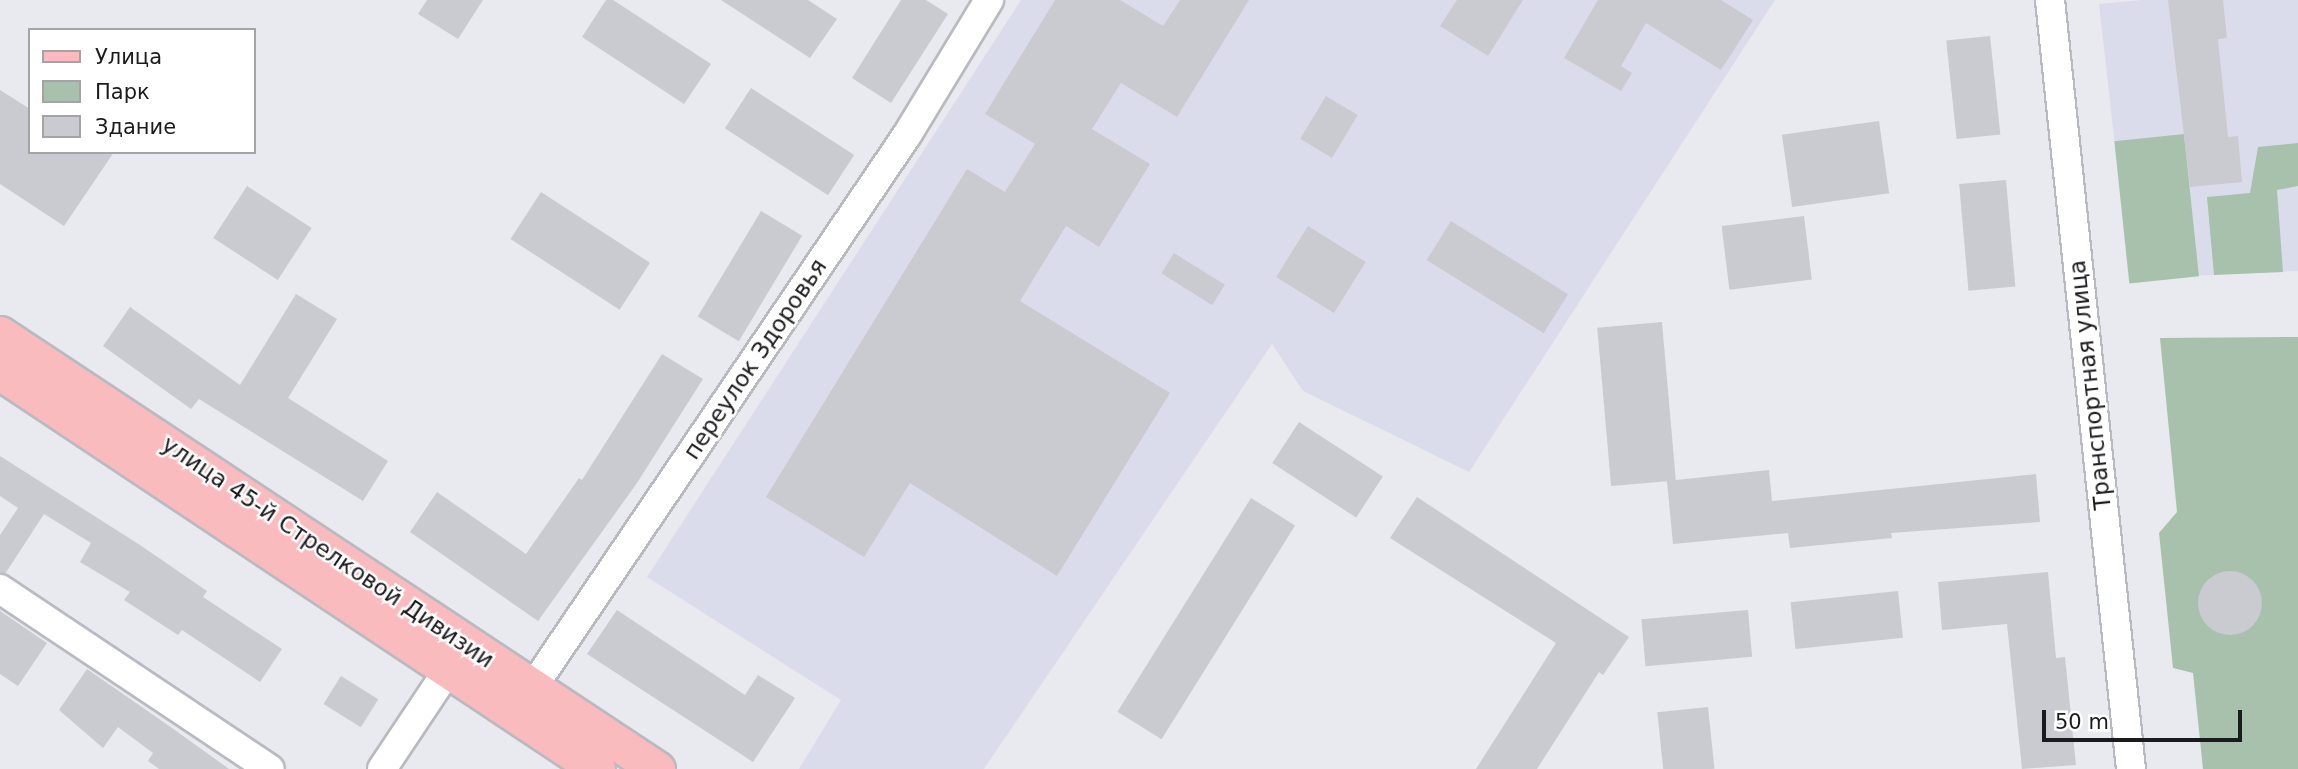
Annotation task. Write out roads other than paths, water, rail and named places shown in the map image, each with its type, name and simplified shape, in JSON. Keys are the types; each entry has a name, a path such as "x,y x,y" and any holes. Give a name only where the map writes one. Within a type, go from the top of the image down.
{"main road":[{"name":"улица 45-й Стрелковой Дивизии","path":"0,334 523,701 597,769"},
{"name":"улица 45-й Стрелковой Дивизии","path":"0,372 449,670 523,701 657,769"}],"street":[{"name":"переулок Здоровья","path":"523,701 907,135 989,0"},
{"name":"Транспортная улица","path":"2050,0 2131,769"},
{"path":"0,589 270,769"},
{"path":"382,769 449,670"}]}
